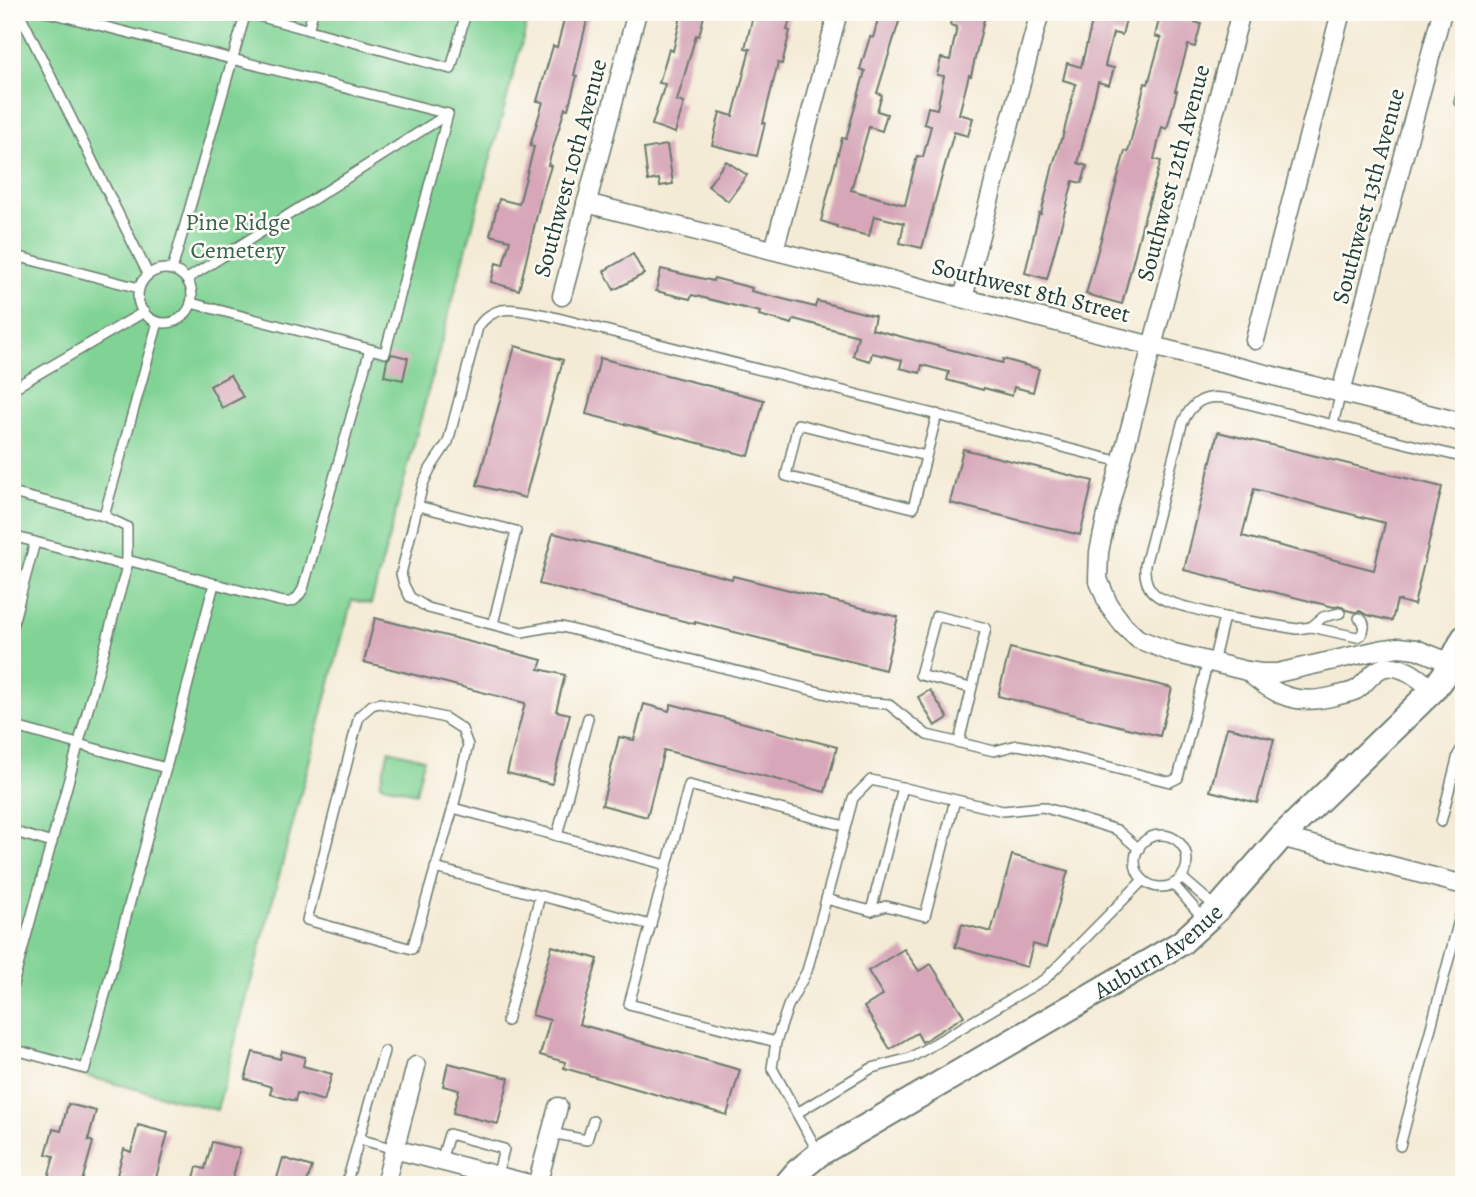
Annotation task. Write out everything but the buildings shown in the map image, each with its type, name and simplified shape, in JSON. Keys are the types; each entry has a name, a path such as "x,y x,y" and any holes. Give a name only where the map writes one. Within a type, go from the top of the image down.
{"street":[{"name":"Southwest 10th Avenue","path":"562,296 637,12"},
{"path":"774,250 838,12"},
{"path":"963,298 1040,12"},
{"name":"Southwest 12th Avenue","path":"1241,12 1121,461 1099,552 1098,579 1109,607 1138,639 1174,653 1247,671"},
{"path":"1255,340 1341,12"},
{"name":"Southwest 13th Avenue","path":"1341,392 1442,12"},
{"name":"Southwest 8th Street","path":"586,203 1464,423"},
{"name":"Auburn Avenue","path":"786,1185 819,1154 1181,943 1212,915 1281,837 1433,690 1464,638"},
{"path":"1247,671 1276,673 1399,647 1416,649 1451,663"},
{"path":"1247,671 1278,694 1295,700 1329,697 1356,690 1385,667 1403,669 1433,690"},
{"path":"1281,837 1464,885"},
{"path":"385,1185 416,1066"},
{"path":"394,1149 441,1161 496,1180 535,1185 558,1107"}],"lane":[{"path":"19,12 148,274"},
{"path":"47,12 448,114"},
{"path":"172,270 245,12 451,69 467,12"},
{"path":"308,30 313,12"},
{"path":"1459,102 1464,84"},
{"path":"187,279 448,114"},
{"path":"191,303 385,353 448,114"},
{"path":"12,255 139,288"},
{"path":"156,270 172,270 187,279 191,286 191,303 182,317 166,323 158,322 150,318 140,305 139,288 148,274 156,270"},
{"path":"1121,461 546,315 499,310 485,317 478,327 448,442 430,469 424,484 401,574 411,597 428,608 522,632 562,627 859,702 888,704 927,735 994,751 1017,745 1028,747 1170,782 1178,778 1224,617"},
{"path":"12,389 144,312"},
{"path":"104,516 158,322"},
{"path":"12,536 288,603 297,600 303,589 370,349"},
{"path":"1333,424 1341,392"},
{"path":"1359,618 1364,622 1364,631 1357,637 1311,627 1297,629 1224,617 1165,601 1153,594 1147,585 1145,565 1187,412 1206,398 1217,396 1461,457"},
{"path":"926,456 798,424 786,476 913,508 937,414"},
{"path":"12,493 104,516 127,527 127,563 12,988"},
{"path":"418,506 516,531 493,624"},
{"path":"12,627 36,542"},
{"path":"12,1049 85,1069 214,584"},
{"path":"1311,627 1323,617 1340,613"},
{"path":"959,742 986,628 936,616 920,675 971,688"},
{"path":"380,703 445,718 462,729 468,745 453,808 412,949 307,920 359,716 372,705 380,703"},
{"path":"557,836 588,718"},
{"path":"12,726 166,768"},
{"path":"1441,822 1464,744"},
{"path":"819,1154 772,1068 776,1042 788,1006 807,971 853,798 871,780 1003,811 1043,807 1117,830 1139,849"},
{"path":"776,1042 629,1004 689,785 845,826"},
{"path":"871,911 903,787"},
{"path":"826,899 871,911 886,906 925,916 955,800"},
{"path":"453,808 667,865"},
{"path":"12,831 52,843"},
{"path":"1156,836 1178,842 1186,857 1181,877 1166,887 1150,885 1143,880 1135,866 1139,849 1148,839 1156,836"},
{"path":"435,868 651,925"},
{"path":"1181,877 1212,915"},
{"path":"797,1113 872,1068 910,1058 1045,979 1143,880"},
{"path":"1173,884 1212,915"},
{"path":"507,1021 540,896"},
{"path":"1400,1146 1464,901"},
{"path":"346,1185 384,1051"},
{"path":"551,1133 587,1140 593,1121"},
{"path":"441,1161 449,1134 504,1149 496,1180"},
{"path":"359,1139 394,1149"}],"green space":[{"name":"Pine Ridge Cemetery","path":"12,12 530,12 371,604 352,600 217,1110 12,1057"},
{"path":"389,750 424,759 416,793 380,784"}]}
